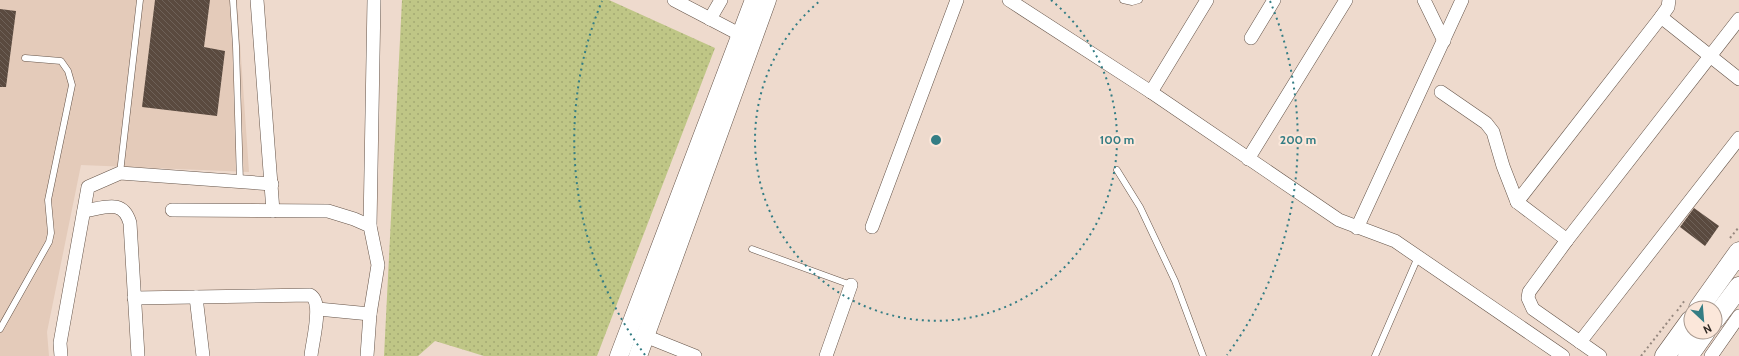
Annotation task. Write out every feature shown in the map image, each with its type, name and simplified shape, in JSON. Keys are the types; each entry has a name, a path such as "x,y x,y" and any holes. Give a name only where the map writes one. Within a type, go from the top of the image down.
{"main road":[{"path":"1705,300 1739,252"},
{"path":"1723,308 1739,287"},
{"path":"1665,356 1683,331"},
{"path":"1688,356 1699,340"}],"street":[{"path":"257,0 273,210"},
{"path":"367,356 370,314 378,265 370,226 374,0"},
{"path":"674,0 741,35"},
{"path":"710,19 721,0"},
{"path":"872,227 957,0"},
{"path":"1009,0 1151,92 1339,220 1357,228 1387,237 1563,356"},
{"path":"1151,92 1207,0"},
{"path":"1251,38 1274,0"},
{"path":"1248,159 1346,0"},
{"path":"1424,0 1444,41"},
{"path":"1357,228 1462,0"},
{"path":"1517,202 1661,17 1668,7 1669,0"},
{"path":"619,356 754,1"},
{"path":"638,356 754,1"},
{"path":"1661,17 1739,80"},
{"path":"1600,356 1532,309 1528,298 1533,286 1567,240 1739,20"},
{"path":"1441,92 1486,123 1493,132 1503,166 1517,202 1567,240"},
{"path":"1580,342 1739,138"},
{"path":"61,356 60,343 88,187 120,173 272,184"},
{"path":"84,211 116,206 124,209 128,214 130,223 138,356"},
{"path":"172,210 328,211 354,219 370,226"},
{"path":"826,356 851,285"},
{"path":"134,298 304,294 312,296 318,309 311,356"},
{"path":"196,297 203,356"},
{"path":"318,309 370,314"},
{"path":"1711,356 1739,316"},
{"path":"645,336 696,356"}],"lane":[{"path":"120,173 140,0"},
{"path":"233,0 236,46 240,182"},
{"path":"1123,0 1132,2 1139,0"},
{"path":"0,329 49,242 51,233 48,200 72,85 68,71 61,61 25,58"},
{"path":"1117,170 1140,207 1175,281 1203,356"},
{"path":"752,249 851,285"},
{"path":"1375,356 1418,257"}],"shaded area":[{"path":"0,0 237,0 249,172 81,165 47,332 49,356 0,356"}],"green space":[{"path":"402,0 609,0 715,48 597,356 484,356 435,341 418,356 384,356"}],"building":[{"path":"155,0 210,0 204,47 225,51 217,116 142,107"},
{"path":"0,9 16,11 6,87 0,87"},
{"path":"1694,208 1719,226 1705,246 1680,227"}]}
